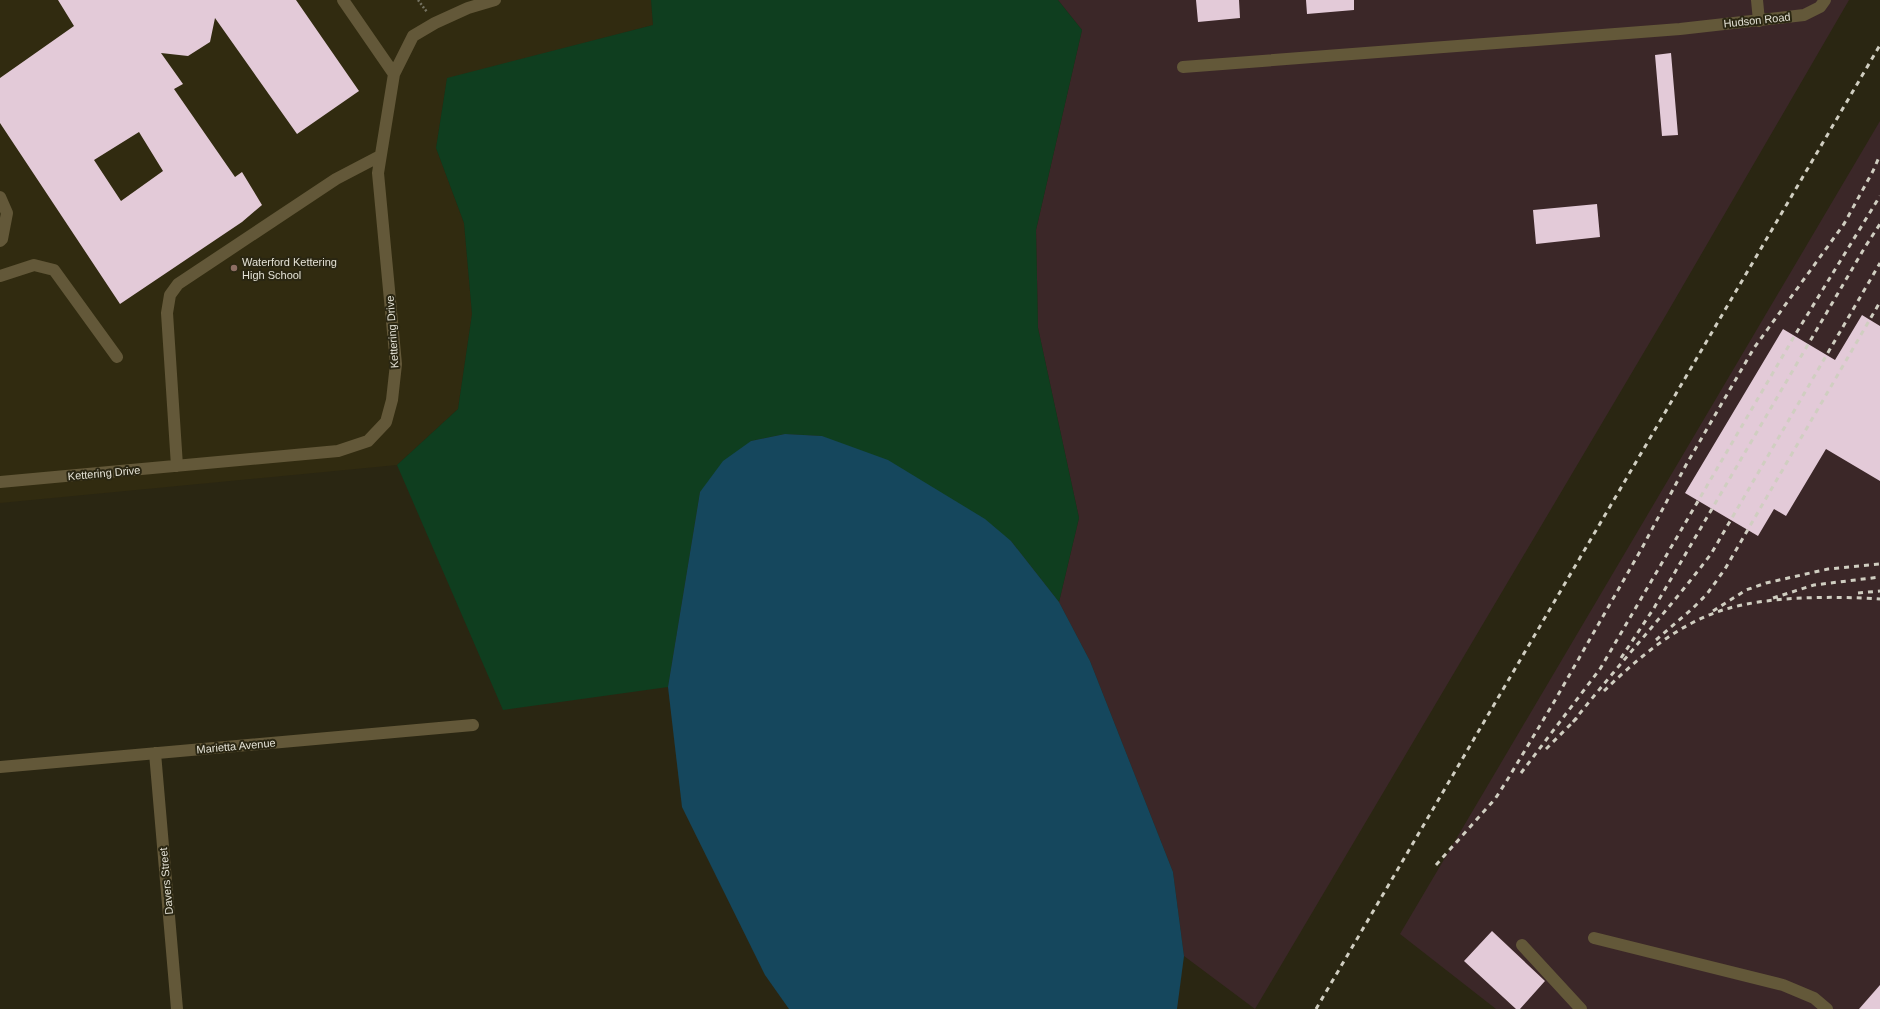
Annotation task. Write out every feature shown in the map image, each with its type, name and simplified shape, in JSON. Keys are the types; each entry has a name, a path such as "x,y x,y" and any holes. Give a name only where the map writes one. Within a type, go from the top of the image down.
{"street":[{"path":"343,0 394,74"},
{"name":"Kettering Drive","path":"0,482 338,451 368,441 386,422 392,400 396,364 378,173 394,74 413,36 435,23 468,8 495,0"},
{"path":"1757,0 1759,21"},
{"name":"Hudson Road","path":"1183,67 1759,21 1804,15 1820,7 1825,0"},
{"path":"177,466 167,313 170,295 178,284 336,179 380,156"},
{"path":"0,197 7,213 2,239 0,241"},
{"path":"0,276 34,265 54,270 117,357"},
{"name":"Marietta Avenue","path":"0,767 473,725"},
{"name":"Davers Street","path":"156,753 177,1009"},
{"path":"1594,938 1783,985 1814,998 1827,1009"},
{"path":"1522,945 1581,1009"}],"shaded area":[{"name":"Waterford Kettering High School","path":"0,0 651,0 653,25 447,79 436,148 464,223 472,314 458,409 397,465 0,503"},
{"path":"1058,0 1849,0 1663,320 1255,1009 1184,956 1173,872 1090,661 1059,602 1079,518 1038,328 1036,230 1082,30"},
{"path":"1880,121 1880,1009 1496,1009 1400,934"}],"green space":[{"path":"651,0 1058,0 1082,30 1036,230 1038,328 1079,518 1059,602 1011,541 822,436 785,434 751,441 700,492 668,687 503,710 397,465 458,409 472,314 464,223 436,148 447,78 653,25"}],"water":[{"path":"785,434 822,436 888,460 985,519 1011,541 1059,602 1090,661 1173,872 1184,956 1177,1009 789,1009 765,975 682,807 668,687 700,492 723,461 751,441"}],"building":[{"path":"58,0 296,0 359,91 297,134 215,18 210,42 188,56 161,53 183,84 174,89 235,177 242,172 262,205 242,222 120,304 0,123 0,78 74,26","holes":["139,132 163,171 121,201 94,160"]},
{"path":"1196,0 1239,0 1240,18 1198,22"},
{"path":"1306,0 1354,0 1354,10 1307,14"},
{"path":"1671,53 1678,135 1662,136 1655,55"},
{"path":"1597,204 1600,237 1536,244 1533,210"},
{"path":"1862,315 1880,326 1880,481 1826,449 1786,516 1774,509 1758,536 1685,493 1783,329 1835,360"},
{"path":"1492,931 1545,981 1520,1009 1516,1009 1464,961"},
{"path":"1880,985 1880,1009 1859,1009"}],"railway":[{"path":"1316,1009 1880,45"},
{"path":"1436,865 1495,799 1506,782 1554,702 1642,548 1686,465 1754,348 1844,224 1880,155"},
{"path":"1521,773 1600,669 1795,335 1880,196"},
{"path":"1621,658 1654,608 1865,247 1880,224"},
{"path":"1573,722 1711,554 1880,263"},
{"path":"1656,640 1707,594 1725,569 1880,302"},
{"path":"1713,611 1746,590 1766,583 1828,569 1880,564"},
{"path":"1773,598 1814,585 1880,577"},
{"path":"1858,593 1880,591"},
{"path":"1604,691 1660,642 1692,623 1726,609 1782,599 1823,597 1880,599"},
{"path":"1546,749 1577,718"}],"place":[{"name":"Waterford Kettering High School","path":"234,268"}]}
